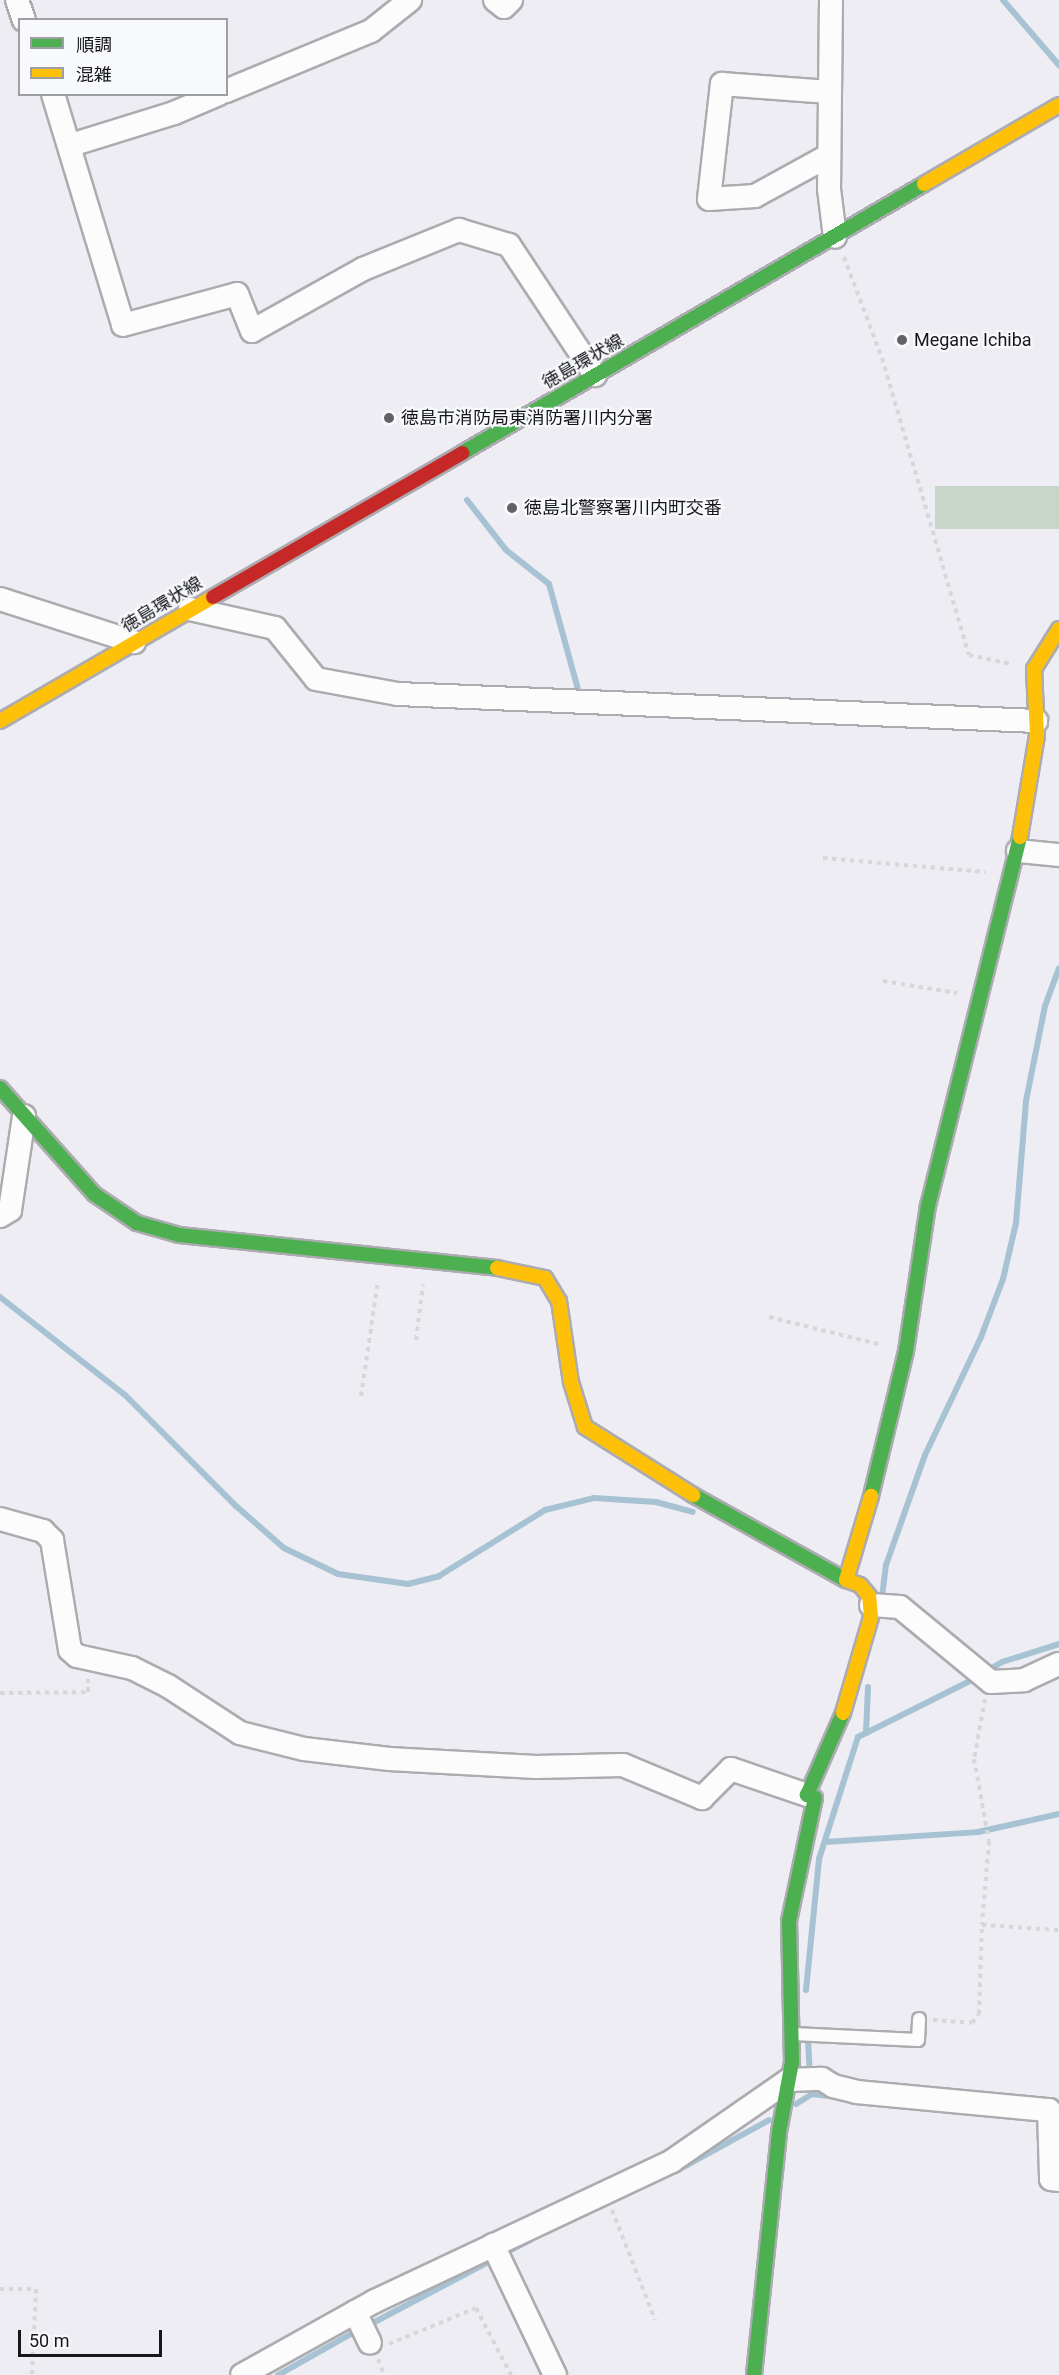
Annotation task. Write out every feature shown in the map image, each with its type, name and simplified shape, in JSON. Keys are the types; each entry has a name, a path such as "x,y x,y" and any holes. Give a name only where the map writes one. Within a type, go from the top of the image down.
{"street":[{"path":"16,0 23,18"},
{"path":"228,91 371,31 410,0"},
{"path":"495,0 504,7 511,0"},
{"path":"831,0 828,156 835,237"},
{"path":"828,156 755,196 709,199 722,84 829,92"},
{"path":"54,96 71,146 123,325 237,294 252,331 363,269 459,230 509,244 595,375"},
{"path":"71,146 174,113 214,96"},
{"name":"徳島環状線","path":"0,721 1059,105"},
{"path":"0,599 134,642"},
{"path":"190,609 275,628 316,680 398,694 1036,721"},
{"path":"846,1580 859,1545 906,1351 928,1206 1013,874 1029,800 1036,721 1034,669 1059,628"},
{"path":"1018,851 1059,855"},
{"path":"0,1088 94,1194 136,1223 179,1235 503,1269 545,1278 559,1301 567,1336 571,1382 585,1427 645,1468 846,1580 860,1585 880,1605 900,1607 982,1676 1024,1680 1059,1664"},
{"path":"0,1216 10,1210 24,1116"},
{"path":"0,1519 43,1531 52,1540 57,1553 66,1639 70,1650 87,1658 132,1668 168,1686 240,1733 274,1743 400,1759 536,1767 624,1765 702,1798 730,1769 815,1798 789,1921 794,2034 791,2086 782,2119 754,2375"},
{"path":"807,1795 849,1700 880,1605"},
{"path":"242,2375 355,2312 672,2161 791,2086 822,2079 833,2086 857,2091 1049,2110 1051,2179 1059,2180"},
{"path":"493,2246 555,2375"},
{"path":"355,2312 377,2345"}],"lane":[{"path":"794,2034 918,2040 919,2019"}],"path":[{"path":"835,237 882,358 969,655 1034,669"},
{"path":"823,858 1013,874"},
{"path":"883,981 981,997"},
{"path":"361,1396 382,1256"},
{"path":"416,1340 426,1261"},
{"path":"769,1317 906,1351"},
{"path":"0,1693 88,1692 87,1658"},
{"path":"919,2019 972,2023 979,2014 982,1925 989,1841 974,1759 982,1676"},
{"path":"982,1925 1059,1930"},
{"path":"615,2219 656,2320"},
{"path":"0,2289 36,2289 32,2375"},
{"path":"377,2345 476,2308 511,2375"}],"shaded area":[{"path":"935,486 1059,486 1059,529 935,529"}],"waterway":[{"path":"1003,0 1059,65"},
{"path":"467,500 506,550 549,584 578,689"},
{"path":"882,1597 886,1565 925,1455 981,1337 1003,1279 1016,1223 1026,1101 1045,1006 1059,968"},
{"path":"0,1297 125,1395 236,1506 284,1548 338,1574 408,1584 439,1576 545,1510 594,1498 656,1502 693,1512"},
{"path":"987,1671 1002,1662 1059,1644"},
{"path":"806,1990 819,1859 858,1737 978,1677"},
{"path":"866,1733 868,1687"},
{"path":"825,1842 978,1832 1059,1814"},
{"path":"808,2039 810,2074"},
{"path":"796,2104 812,2094 811,2084"},
{"path":"812,2094 835,2097"},
{"path":"676,2171 769,2120"},
{"path":"503,2254 531,2240"},
{"path":"367,2326 494,2259"},
{"path":"278,2375 358,2330"}],"traffic: fast":[{"path":"462,453 924,184"},
{"path":"871,1496 906,1351 928,1206 1020,837"},
{"path":"0,1088 94,1194 137,1223 179,1235 497,1268"},
{"path":"693,1495 846,1580"},
{"path":"754,2375 779,2132 792,2062 789,1921 815,1798 807,1795 843,1713"}],"traffic: slow":[{"path":"924,184 1059,105"},
{"path":"0,721 213,597"},
{"path":"1020,837 1037,735 1034,669 1059,629"},
{"path":"497,1268 545,1278 559,1301 571,1382 585,1427 693,1495"},
{"path":"843,1713 871,1617 869,1596 860,1585 846,1580 871,1496"}],"traffic: jam":[{"path":"213,597 462,453"}],"place":[{"name":"Megane Ichiba","path":"902,340"},
{"name":"徳島市消防局東消防署川内分署","path":"389,418"},
{"name":"徳島北警察署川内町交番","path":"512,508"}]}
